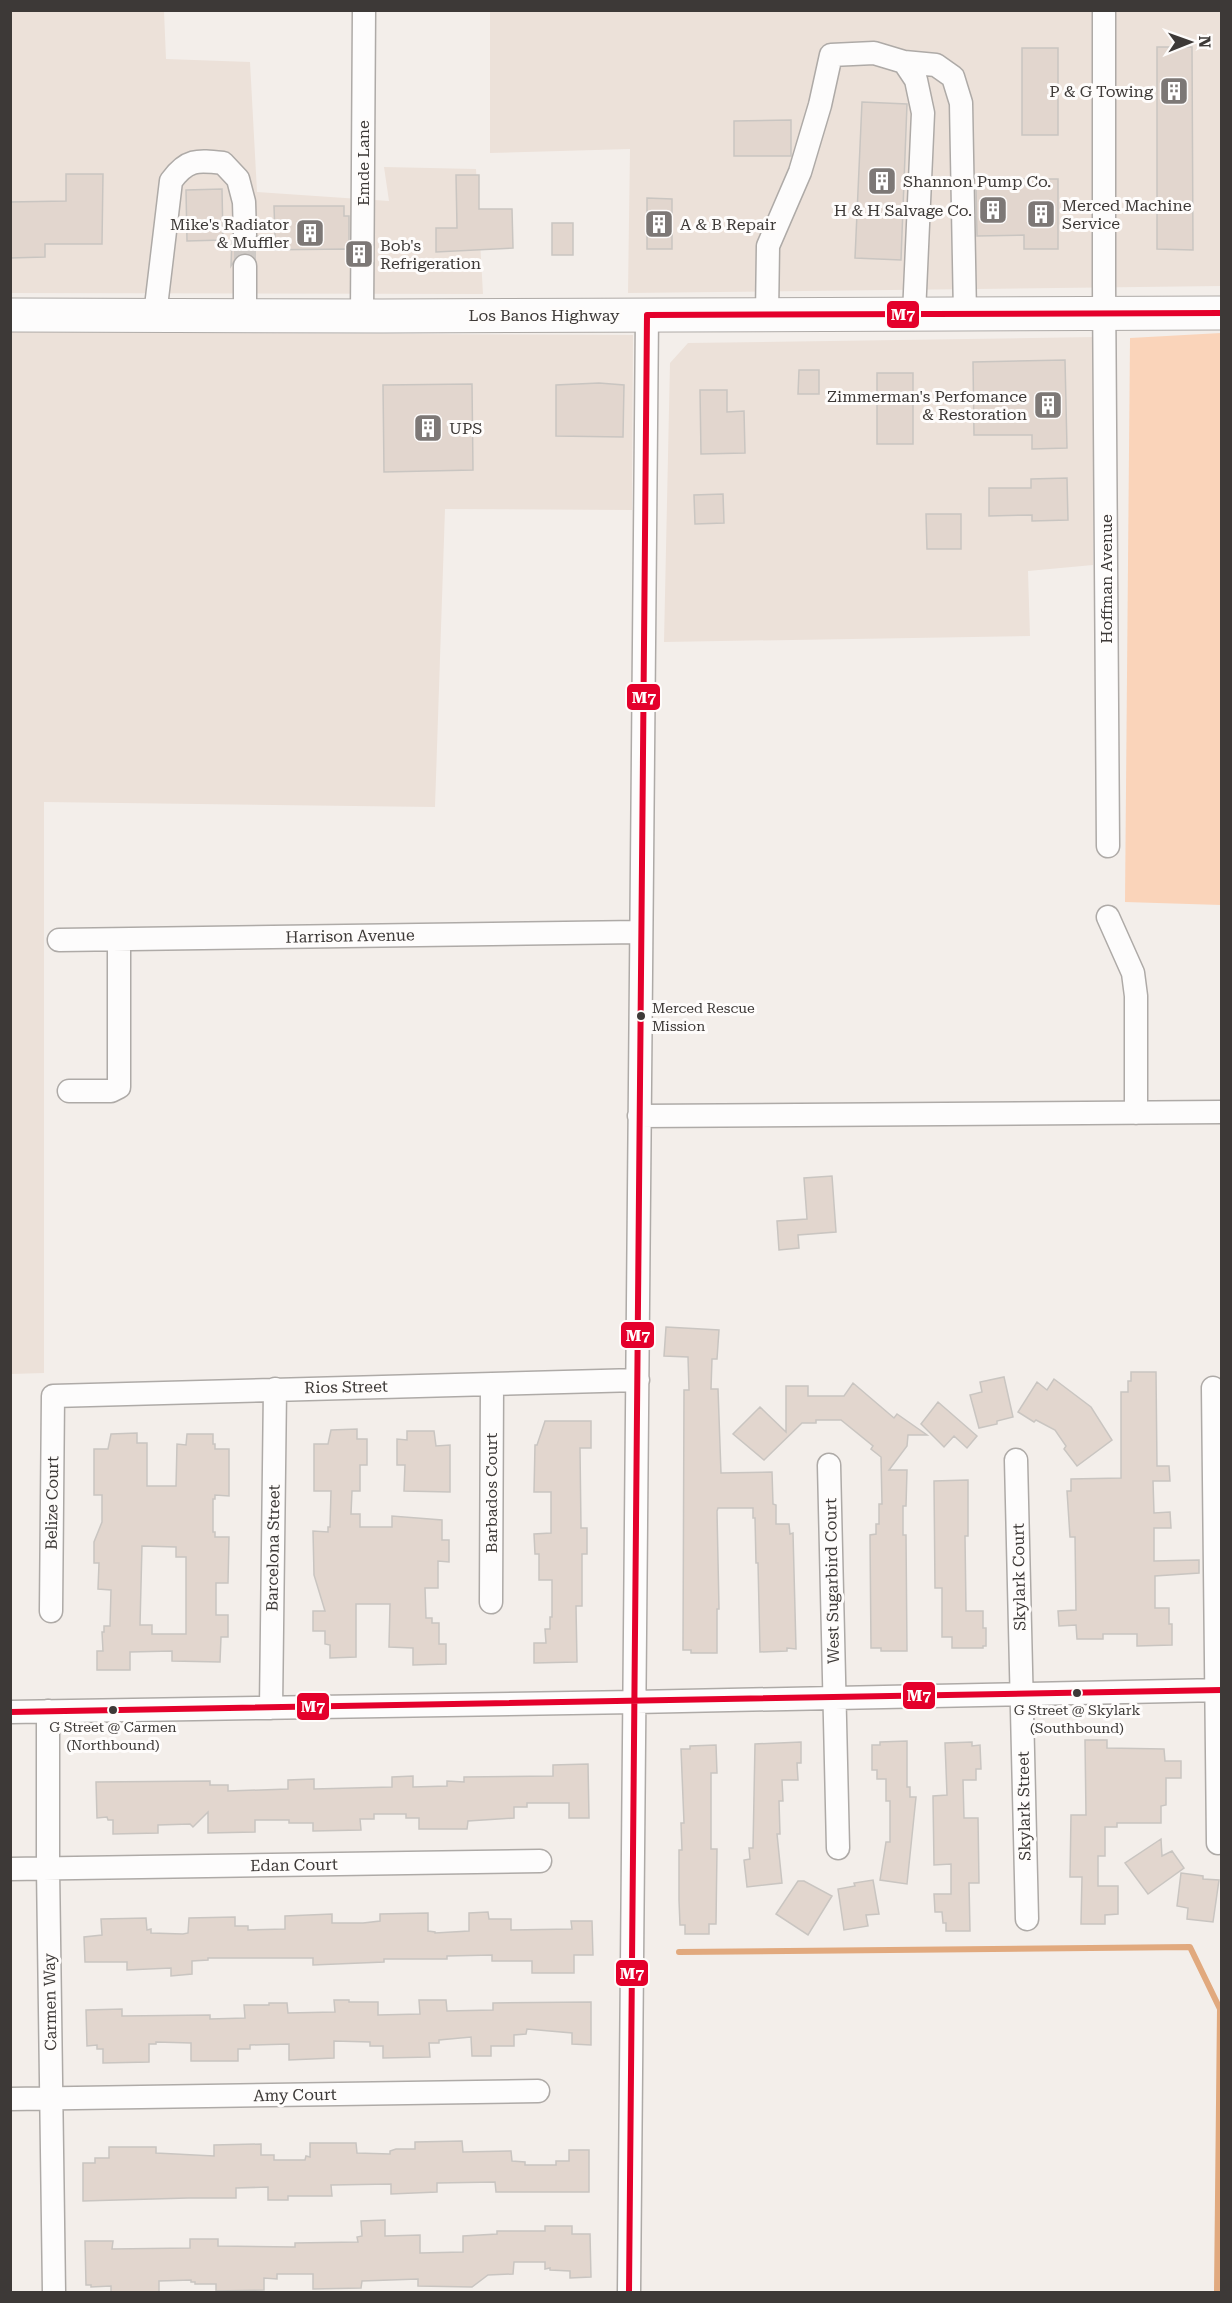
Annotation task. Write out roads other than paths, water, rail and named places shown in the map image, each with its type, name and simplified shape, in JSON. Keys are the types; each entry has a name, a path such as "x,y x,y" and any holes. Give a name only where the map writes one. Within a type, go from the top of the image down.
{"highway":[{"name":"Los Banos Highway","path":"10,315 767,315 1221,312"}],"street":[{"name":"Emde Lane","path":"362,316 364,10"},
{"name":"Hoffman Avenue","path":"1104,13 1108,846"},
{"path":"767,315 768,246 800,172 820,105 831,55 874,53 904,62 936,65 953,77 961,103 965,314"},
{"path":"904,62 916,80 923,113 914,314"},
{"path":"155,315 171,181 182,166 203,160 224,163 238,179 243,202 245,236"},
{"path":"245,266 245,316"},
{"path":"629,2292 647,315"},
{"path":"1108,917 1133,973 1136,996 1136,1113"},
{"name":"Harrison Avenue","path":"59,940 640,932"},
{"path":"69,1090 111,1090 119,1087 119,940"},
{"path":"639,1116 1221,1112"},
{"name":"Rios Street","path":"53,1396 638,1380"},
{"name":"Barbados Court","path":"491,1602 492,1384"},
{"path":"1213,1388 1218,1843"},
{"name":"Barcelona Street","path":"271,1708 275,1389"},
{"name":"Belize Court","path":"51,1611 53,1396"},
{"name":"Skylark Court","path":"1016,1460 1022,1694"},
{"name":"West Sugarbird Court","path":"829,1465 838,1848"},
{"path":"10,1712 1218,1690"},
{"name":"Skylark Street","path":"1022,1694 1027,1919"},
{"name":"Carmen Way","path":"48,1711 54,2292"},
{"name":"Edan Court","path":"10,1869 540,1861"},
{"name":"Amy Court","path":"10,2099 538,2091"}],"waterway":[{"path":"679,1952 1190,1947 1220,2009 1217,2292"}],"tunnel":[{"path":"245,235 245,266"}],"place":[{"name":"P & G Towing","path":"1174,91"},
{"name":"Shannon Pump Co.","path":"882,181"},
{"name":"H & H Salvage Co.","path":"993,210"},
{"name":"Merced Machine Service","path":"1041,214"},
{"name":"A & B Repair","path":"659,224"},
{"name":"Mike's Radiator & Muffler","path":"310,233"},
{"name":"Bob's Refrigeration","path":"359,254"},
{"name":"Zimmerman's Perfomance & Restoration","path":"1048,405"},
{"name":"UPS","path":"428,428"},
{"name":"Merced Rescue Mission","path":"641,1016"},
{"name":"G Street @ Skylark (Southbound)","path":"1077,1693"},
{"name":"G Street @ Carmen (Northbound)","path":"113,1710"}]}
